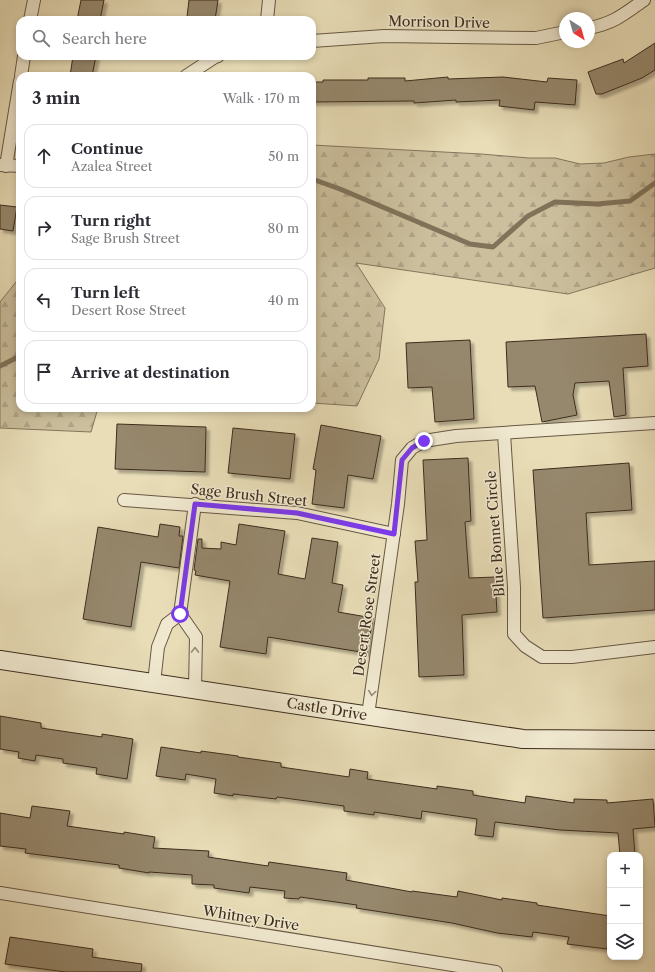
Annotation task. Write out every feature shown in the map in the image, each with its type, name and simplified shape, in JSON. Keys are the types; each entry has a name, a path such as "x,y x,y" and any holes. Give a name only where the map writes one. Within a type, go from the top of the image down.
{"main road":[{"name":"Castle Drive","path":"0,660 523,738 655,740"}],"street":[{"path":"31,16 34,0"},
{"path":"267,16 269,0"},
{"path":"595,27 615,20 644,0"},
{"name":"Morrison Drive","path":"316,41 384,36 536,38 559,33"},
{"path":"22,72 23,60"},
{"path":"192,72 210,60"},
{"path":"16,101 3,165 16,166"},
{"path":"504,434 655,423"},
{"name":"Desert Rose Street","path":"368,715 394,534 402,460 412,448 424,441 456,436 504,434"},
{"name":"Blue Bonnet Circle","path":"504,434 514,587 514,634 525,646 542,657 572,657 655,647"},
{"name":"Sage Brush Street","path":"124,500 195,504 297,513 394,534"},
{"path":"195,504 180,614 196,636 195,689"},
{"path":"154,683 158,647 167,624 180,614"},
{"name":"Whitney Drive","path":"0,893 496,972"}],"green space":[{"path":"316,145 529,158 555,158 580,164 604,163 629,157 655,154 655,268 568,294 356,263 385,308 379,359 357,406 316,403"},
{"path":"16,282 16,412 97,412 91,432 0,428 0,302"}],"building":[{"path":"81,0 104,0 101,16 78,16"},
{"path":"189,0 218,0 216,16 187,16"},
{"path":"655,43 655,70 642,78 602,94 596,94 588,72 623,59 624,63"},
{"path":"72,60 95,60 93,72 71,72"},
{"path":"448,77 448,79 503,77 547,82 548,78 577,80 575,105 535,102 534,110 499,106 500,100 456,102 456,100 414,103 414,101 316,102 316,82 323,82 323,80 405,78 405,81"},
{"path":"0,205 16,207 13,231 0,229"},
{"path":"646,334 648,366 623,368 626,415 614,417 609,381 575,383 573,395 577,415 542,422 535,386 508,387 506,342"},
{"path":"470,340 474,419 435,422 432,387 408,388 406,343"},
{"path":"117,424 206,427 205,472 115,469"},
{"path":"321,425 381,436 373,479 348,475 344,508 312,504 316,470 313,469"},
{"path":"233,428 295,434 290,479 228,473"},
{"path":"468,458 471,521 465,522 469,578 495,577 497,612 462,615 464,675 419,677 415,582 418,582 415,541 427,540 423,460"},
{"path":"629,463 632,510 586,513 589,565 655,561 655,610 543,618 533,470"},
{"path":"160,524 180,527 179,536 183,536 179,568 141,562 131,627 83,619 98,527 158,537"},
{"path":"239,524 285,531 278,574 305,579 312,538 338,542 332,583 343,585 338,612 373,618 367,653 268,637 266,654 220,647 230,581 195,575 196,571 194,570 198,539 202,539 202,548 221,549 221,542 236,545"},
{"path":"0,716 41,723 41,728 102,737 102,734 133,739 127,779 96,774 97,768 63,763 63,759 36,755 35,761 18,758 19,752 0,749"},
{"path":"161,747 201,753 201,751 281,763 281,767 349,777 350,769 368,772 367,779 437,789 437,786 473,791 473,795 525,803 526,796 574,803 574,799 607,800 607,803 653,799 655,827 633,829 635,852 620,852 618,833 560,830 495,822 493,837 475,835 477,819 422,811 421,819 374,812 374,815 344,811 344,806 277,797 276,799 214,793 216,779 186,774 185,780 156,776"},
{"path":"32,806 70,811 67,826 155,837 153,848 209,851 208,857 268,866 269,862 347,873 346,880 412,892 457,897 458,891 502,900 502,898 537,903 537,905 607,916 607,949 567,944 569,937 533,932 532,937 497,933 452,923 356,908 357,905 300,897 299,899 284,898 285,891 250,887 249,893 214,888 214,885 192,884 192,875 149,873 119,868 119,865 25,853 26,849 0,846 0,813 30,818"},
{"path":"10,937 93,949 92,957 142,964 141,972 66,972 5,964"}],"waterway":[{"path":"316,180 340,189 470,244 493,247 528,216 555,202 597,204 630,201 655,183"},
{"path":"0,366 16,358"}],"route":[{"path":"180,614 195,504 297,513 394,534 402,460 412,448 424,441"}]}
